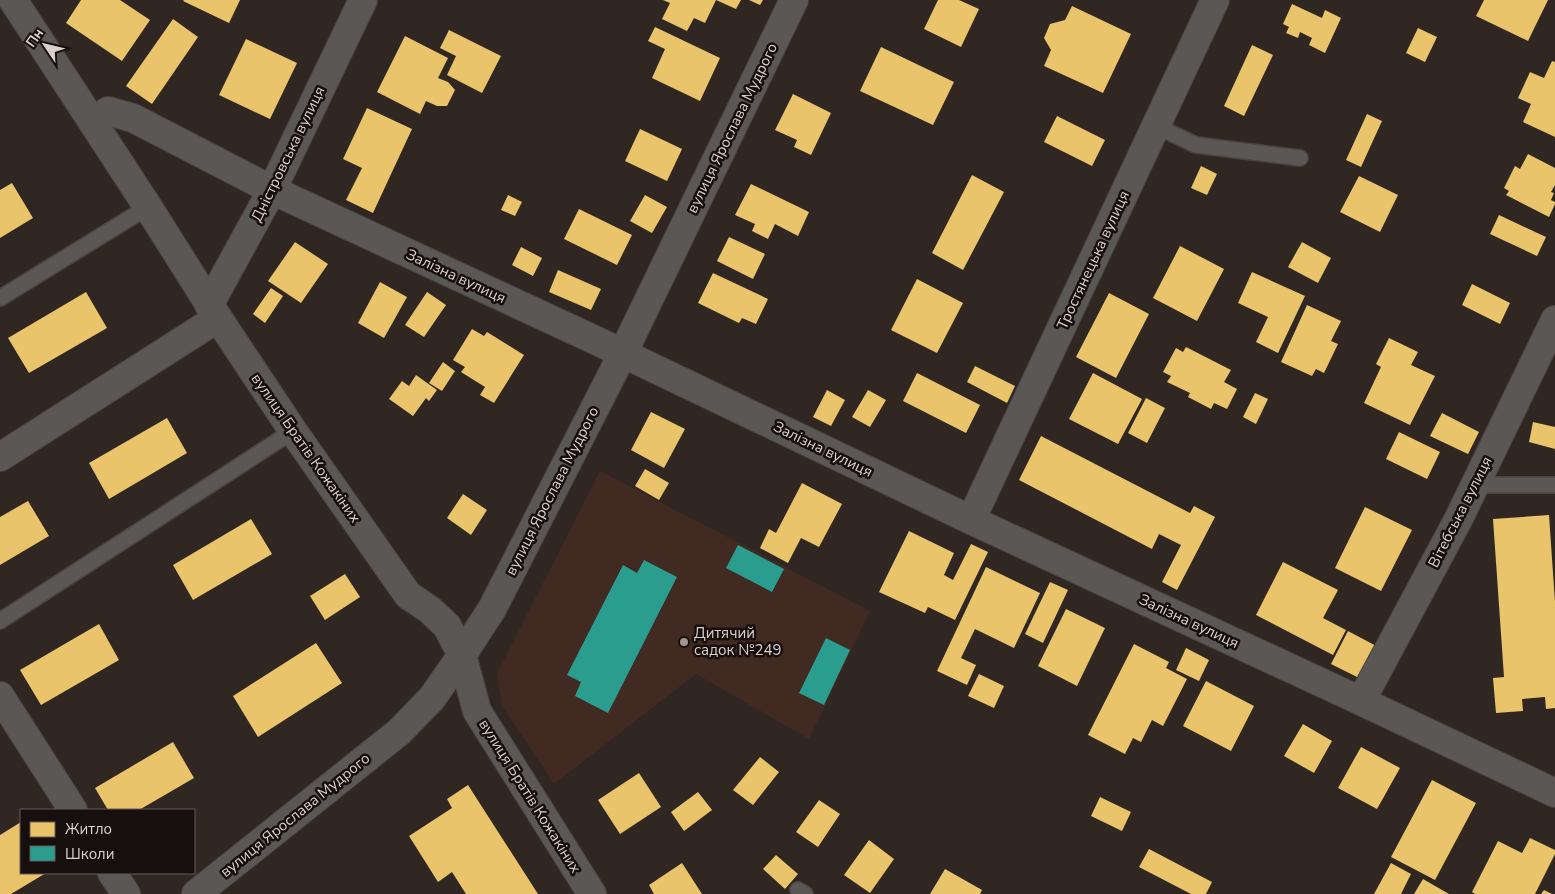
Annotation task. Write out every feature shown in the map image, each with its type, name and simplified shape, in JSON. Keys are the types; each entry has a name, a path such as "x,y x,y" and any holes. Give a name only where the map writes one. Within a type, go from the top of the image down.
{"street":[{"name":"вулиця Братів Кожакіних","path":"13,0 148,207 213,312 293,431 408,595 430,610 447,626 462,654 477,711 592,894"},
{"name":"Дністровська вулиця","path":"213,312 363,0"},
{"name":"вулиця Ярослава Мудрого","path":"196,894 399,732 432,698 462,654 492,609 623,354 794,0"},
{"name":"Тростянецька вулиця","path":"971,520 1214,0"},
{"name":"Залізна вулиця","path":"93,122 108,111 134,118 272,190 623,354 971,520 1361,701 1555,794"},
{"path":"0,456 213,312"},
{"name":"Вітебська вулиця","path":"1361,701 1458,520 1555,320"},
{"path":"0,696 71,809"},
{"path":"113,874 126,894"}],"lane":[{"path":"1156,126 1196,145 1300,158"},
{"path":"0,298 148,207"},
{"path":"0,621 293,431"},
{"path":"1474,485 1555,485"}],"shaded area":[{"name":"Дитячий садок №249","path":"600,471 870,611 809,739 696,674 554,784 502,706 497,673"}],"building: Житло":[{"path":"81,0 120,0 150,20 122,61 66,23"},
{"path":"184,0 240,0 229,23"},
{"path":"663,0 716,0 705,23 694,18 687,31 662,19 670,3"},
{"path":"716,0 741,0 736,9"},
{"path":"749,0 763,0 760,5"},
{"path":"938,0 959,0 979,9 961,47 924,29"},
{"path":"1484,0 1548,0 1528,41 1476,16"},
{"path":"1292,4 1322,18 1325,10 1341,18 1325,53 1309,45 1312,38 1300,32 1298,38 1286,33 1289,27 1283,24"},
{"path":"1072,6 1131,34 1103,93 1044,66 1051,50 1044,38 1050,24 1065,20"},
{"path":"173,19 198,37 152,104 126,86"},
{"path":"655,27 720,58 700,101 652,78 665,49 648,41"},
{"path":"1418,28 1437,37 1425,62 1406,53"},
{"path":"449,30 501,56 482,93 447,75 456,56 440,48"},
{"path":"405,36 448,58 438,78 448,82 455,90 447,106 437,106 426,101 420,114 377,92"},
{"path":"246,39 297,63 270,119 219,95"},
{"path":"1252,45 1273,55 1244,116 1224,106"},
{"path":"881,47 954,82 933,125 860,91"},
{"path":"1552,61 1555,62 1555,137 1523,122 1531,104 1518,98 1530,72 1544,78"},
{"path":"793,94 831,113 811,155 794,147 797,140 775,130"},
{"path":"367,108 412,129 373,213 346,200 362,168 343,159"},
{"path":"1367,114 1382,121 1361,167 1346,160"},
{"path":"1057,116 1105,140 1092,166 1044,142"},
{"path":"640,129 682,149 667,181 625,161"},
{"path":"1528,154 1555,168 1555,185 1551,192 1554,193 1551,200 1555,204 1549,217 1506,195 1509,191 1504,188 1515,166 1520,169"},
{"path":"1201,166 1217,174 1207,195 1191,188"},
{"path":"972,175 1004,192 963,270 932,253"},
{"path":"1359,176 1398,195 1380,232 1340,212"},
{"path":"12,183 33,218 0,238 0,190"},
{"path":"751,184 809,212 798,236 775,224 768,239 752,231 755,224 735,215"},
{"path":"508,195 522,202 515,216 501,210"},
{"path":"645,195 667,207 652,233 630,221"},
{"path":"579,209 632,235 617,265 564,239"},
{"path":"1499,215 1546,237 1537,256 1490,234"},
{"path":"729,237 765,254 753,279 717,261"},
{"path":"295,242 328,264 301,303 268,281"},
{"path":"1302,242 1331,258 1318,283 1288,267"},
{"path":"1180,246 1224,269 1197,321 1153,298"},
{"path":"521,247 542,258 533,276 512,265"},
{"path":"558,270 601,289 591,310 549,292"},
{"path":"1252,272 1305,296 1278,353 1256,342 1268,317 1238,303"},
{"path":"713,273 768,299 756,324 742,318 739,323 698,303"},
{"path":"917,279 963,303 937,353 891,330"},
{"path":"380,282 407,297 384,338 358,323"},
{"path":"1472,284 1510,303 1500,324 1462,305"},
{"path":"271,288 283,296 265,323 253,314"},
{"path":"86,292 107,328 29,373 8,338"},
{"path":"427,292 446,305 424,337 405,325"},
{"path":"1109,293 1149,314 1116,378 1076,357"},
{"path":"1307,305 1341,321 1331,341 1338,344 1324,373 1316,369 1312,376 1281,362"},
{"path":"472,329 484,336 487,332 524,355 494,403 480,395 485,387 461,372 465,367 453,360"},
{"path":"1389,338 1418,352 1411,365 1435,376 1410,425 1364,403 1381,367 1376,364"},
{"path":"1186,347 1231,370 1224,382 1237,389 1227,409 1214,403 1211,409 1188,397 1190,393 1167,382 1171,376 1163,372 1176,348 1183,352"},
{"path":"443,362 455,371 442,391 429,383"},
{"path":"975,366 1015,386 1007,403 967,382"},
{"path":"917,373 980,405 966,433 903,401"},
{"path":"1093,373 1142,399 1118,444 1069,419"},
{"path":"416,375 437,390 429,401 426,398 413,416 389,399 402,381 409,386"},
{"path":"827,390 845,400 831,426 813,417"},
{"path":"868,390 886,400 870,427 852,417"},
{"path":"1255,393 1268,399 1256,424 1243,417"},
{"path":"1146,398 1165,408 1147,443 1128,433"},
{"path":"651,412 685,429 664,468 631,450"},
{"path":"1442,413 1479,432 1468,454 1430,436"},
{"path":"167,418 187,453 109,499 89,463"},
{"path":"1533,422 1555,427 1555,449 1529,442"},
{"path":"1399,432 1440,452 1427,479 1386,459"},
{"path":"1041,436 1190,513 1194,506 1215,517 1177,590 1162,582 1181,545 1159,534 1152,549 1019,480"},
{"path":"645,469 669,483 659,500 635,486"},
{"path":"802,483 842,504 819,547 801,538 788,563 760,548 769,529 776,533"},
{"path":"463,494 487,510 471,535 447,518"},
{"path":"28,501 49,536 0,565 0,517"},
{"path":"1365,507 1412,530 1381,591 1335,568"},
{"path":"1549,515 1555,602 1555,708 1546,709 1545,697 1522,699 1523,711 1496,713 1493,678 1504,677 1493,519"},
{"path":"251,519 272,554 193,600 173,565"},
{"path":"909,531 954,553 944,575 953,580 971,544 988,552 955,620 928,607 925,613 879,592"},
{"path":"1283,562 1338,590 1323,618 1346,630 1333,655 1256,615"},
{"path":"986,567 1040,593 1014,648 975,629 961,658 976,665 967,685 937,671"},
{"path":"345,574 360,597 325,620 310,596"},
{"path":"1050,582 1068,590 1043,643 1025,634"},
{"path":"1066,609 1105,628 1077,686 1038,666"},
{"path":"99,624 119,660 41,705 20,670"},
{"path":"1348,631 1380,648 1363,680 1331,664"},
{"path":"316,643 342,683 258,737 233,696"},
{"path":"1134,644 1169,662 1166,668 1187,679 1163,726 1152,720 1141,742 1133,738 1125,754 1088,735"},
{"path":"1186,648 1209,660 1199,681 1176,670"},
{"path":"979,674 1004,686 994,708 968,696"},
{"path":"1206,681 1254,706 1231,751 1183,726"},
{"path":"1303,724 1332,741 1314,773 1284,756"},
{"path":"173,742 194,778 141,809 107,809 95,788"},
{"path":"1361,747 1400,768 1377,809 1338,788"},
{"path":"760,757 779,772 753,805 733,790"},
{"path":"639,773 661,807 620,834 598,800"},
{"path":"1432,780 1476,803 1435,880 1391,857"},
{"path":"468,785 538,894 466,894 452,872 438,882 409,836 452,808 447,799"},
{"path":"698,792 712,810 684,831 671,812"},
{"path":"1100,797 1131,812 1122,831 1091,816"},
{"path":"819,800 840,814 818,847 796,832"},
{"path":"20,823 20,874 44,874 11,894 0,894 0,835"},
{"path":"1530,838 1555,850 1555,854 1535,894 1475,894 1472,892 1498,841 1522,853"},
{"path":"869,840 894,859 870,893 844,875"},
{"path":"1149,849 1212,882 1206,894 1191,894 1139,867"},
{"path":"776,855 798,874 785,889 763,869"},
{"path":"682,863 702,894 654,894 649,885"},
{"path":"1391,863 1411,874 1401,894 1374,894"},
{"path":"945,869 982,890 980,894 930,894"},
{"path":"1423,879 1449,894 1414,894"},
{"path":"1544,890 1552,894 1541,894"}],"building: Школи":[{"path":"738,545 784,569 772,592 726,568"},
{"path":"644,560 677,577 608,713 575,696 581,682 567,675 623,565 637,573"},
{"path":"826,638 850,650 824,705 799,693"}],"place":[{"name":"Дитячий садок №249","path":"684,642"}]}
